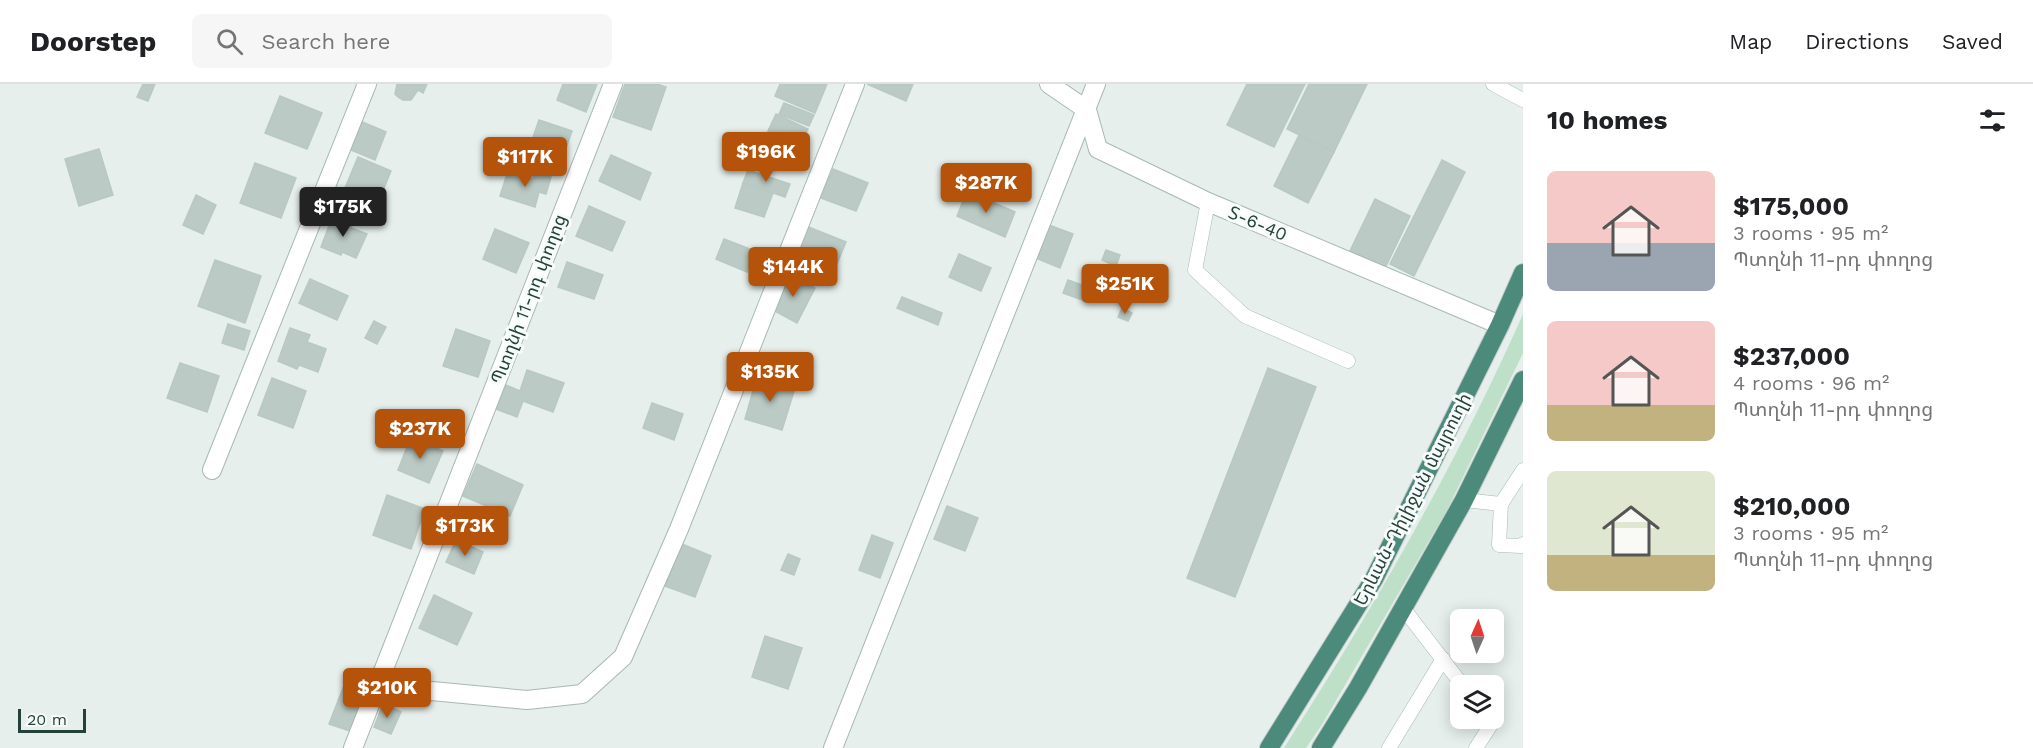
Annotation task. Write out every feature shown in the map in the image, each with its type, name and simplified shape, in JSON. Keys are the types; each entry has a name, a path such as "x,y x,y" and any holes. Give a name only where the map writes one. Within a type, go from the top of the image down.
{"highway":[{"name":"Երևան-Դիլիջան մայրուղի","path":"1269,748 1374,579 1500,325 1523,273"},
{"path":"1321,748 1358,688 1464,500 1523,380"}],"street":[{"path":"212,470 367,84"},
{"name":"Պտղնի 11-րդ փողոց","path":"353,748 613,84"},
{"path":"381,674 421,690 527,700 582,694 623,657 679,529 855,84"},
{"path":"1049,84 1087,110"},
{"path":"833,748 1096,84"},
{"name":"Տ-6-40","path":"1087,110 1098,149 1208,202 1500,325"}],"lane":[{"path":"1492,84 1523,100"},
{"path":"1208,202 1195,270 1245,316 1348,361"},
{"path":"1523,470 1501,504 1499,545 1521,546 1523,544"},
{"path":"1464,500 1501,504"},
{"path":"1403,608 1455,675"},
{"path":"1389,748 1443,660"},
{"path":"1476,748 1488,729"}],"green space":[{"path":"1523,314 1523,353 1447,510 1323,723 1306,748 1284,748 1412,536 1470,426"}],"building":[{"path":"143,84 155,84 148,101 137,97"},
{"path":"397,84 427,84 423,93 418,90 411,100 403,100 395,94"},
{"path":"563,84 597,84 586,112 557,100"},
{"path":"625,84 657,84 666,87 651,130 613,117"},
{"path":"780,84 827,84 815,113 775,96"},
{"path":"867,84 913,84 906,101"},
{"path":"1247,84 1305,84 1274,147 1227,125"},
{"path":"1309,84 1367,84 1334,152 1287,129"},
{"path":"280,96 322,113 307,149 265,133"},
{"path":"784,103 814,115 809,126 779,114"},
{"path":"776,114 808,129 801,143 769,129"},
{"path":"539,120 572,131 564,154 531,143"},
{"path":"360,121 386,132 375,160 349,149"},
{"path":"769,129 801,143 792,164 760,149"},
{"path":"1299,135 1334,152 1308,203 1274,186"},
{"path":"99,149 113,195 79,206 65,159"},
{"path":"611,155 651,173 640,200 599,181"},
{"path":"358,157 391,171 378,203 345,188"},
{"path":"1442,160 1465,172 1414,276 1390,264"},
{"path":"255,163 296,178 281,218 240,203"},
{"path":"833,169 868,183 856,211 821,198"},
{"path":"748,170 790,184 785,197 743,183"},
{"path":"508,171 533,179 535,172 551,177 546,194 539,192 535,207 500,196"},
{"path":"743,183 773,193 764,217 735,208"},
{"path":"967,191 1015,212 1005,237 957,216"},
{"path":"196,195 216,205 203,234 183,225"},
{"path":"1375,199 1410,216 1385,268 1350,251"},
{"path":"589,206 625,222 612,251 576,236"},
{"path":"333,215 353,222 351,228 367,234 356,258 321,247"},
{"path":"1049,225 1073,234 1060,268 1036,258"},
{"path":"806,226 846,242 836,266 796,250"},
{"path":"495,229 529,243 516,273 483,259"},
{"path":"724,239 755,251 747,272 716,259"},
{"path":"1106,250 1120,255 1116,266 1102,260"},
{"path":"959,254 991,268 981,291 949,277"},
{"path":"215,260 261,276 245,323 198,306"},
{"path":"567,262 603,275 594,299 558,287"},
{"path":"789,274 815,288 797,323 771,309"},
{"path":"310,279 348,296 337,320 299,303"},
{"path":"1068,280 1093,289 1088,302 1063,293"},
{"path":"902,297 942,313 938,325 897,308"},
{"path":"1122,308 1132,313 1128,321 1118,317"},
{"path":"374,321 386,327 377,344 365,338"},
{"path":"228,324 250,331 244,350 222,343"},
{"path":"290,328 310,335 307,342 326,349 318,372 299,365 297,369 278,361"},
{"path":"456,329 490,341 478,377 443,366"},
{"path":"180,363 219,376 207,412 167,398"},
{"path":"1268,368 1316,387 1235,597 1187,578"},
{"path":"527,370 564,383 553,412 523,401 517,417 496,409 506,385 520,391"},
{"path":"757,377 795,388 782,430 745,419"},
{"path":"272,378 306,391 293,428 258,415"},
{"path":"652,403 683,414 674,440 643,428"},
{"path":"411,437 443,451 429,483 398,470"},
{"path":"477,464 523,485 510,516 463,496"},
{"path":"387,495 425,509 411,549 373,535"},
{"path":"947,506 978,518 965,551 934,539"},
{"path":"872,535 893,543 880,578 859,570"},
{"path":"456,540 483,552 474,574 446,562"},
{"path":"682,544 711,556 695,597 665,586"},
{"path":"788,554 800,559 794,575 781,570"},
{"path":"434,595 472,613 457,645 419,628"},
{"path":"765,636 802,648 788,689 752,677"},
{"path":"343,688 363,695 350,731 329,724"},
{"path":"383,704 401,712 391,734 374,727"}]}
